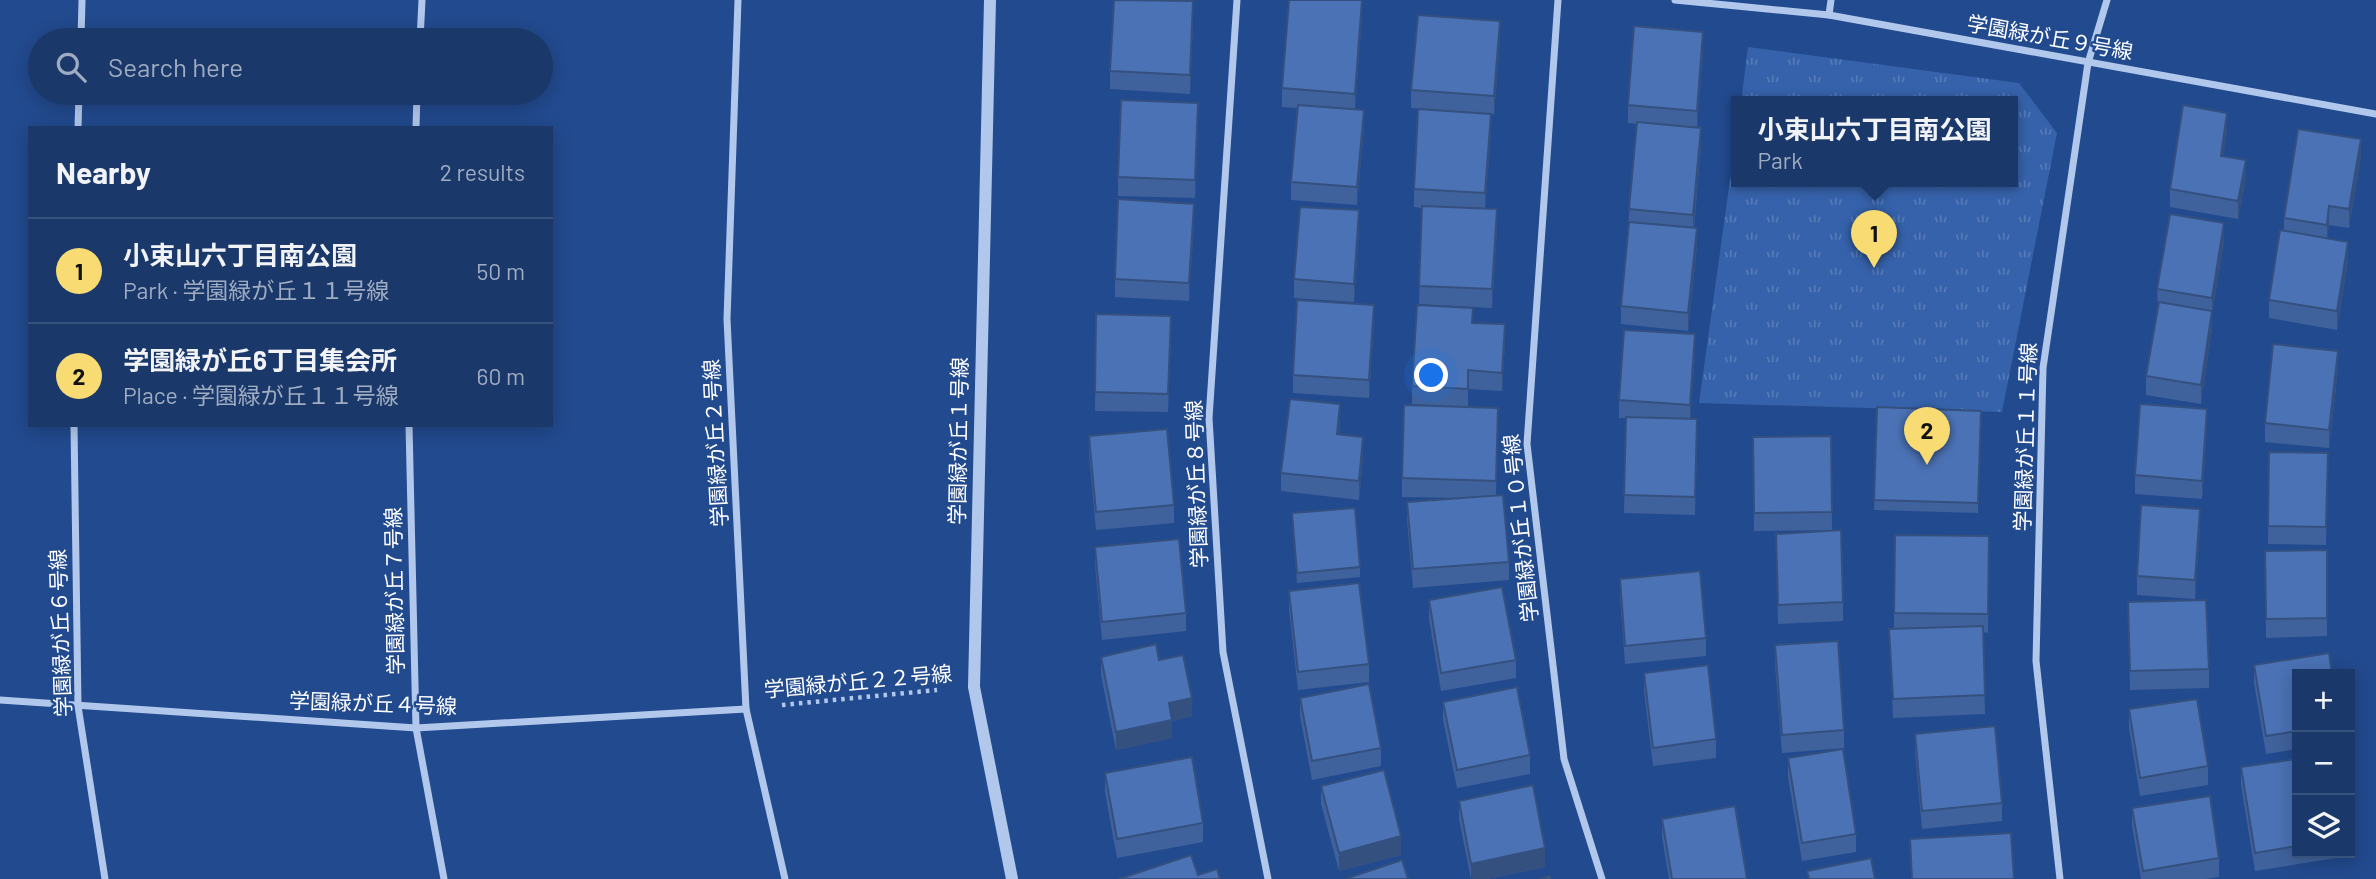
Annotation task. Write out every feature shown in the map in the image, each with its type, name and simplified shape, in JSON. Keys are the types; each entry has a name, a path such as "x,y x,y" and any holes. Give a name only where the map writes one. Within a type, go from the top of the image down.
{"street":[{"path":"81,28 82,0"},
{"path":"421,28 422,0"},
{"name":"学園緑が丘２号線","path":"738,0 727,319 746,709 785,879"},
{"name":"学園緑が丘１号線","path":"990,0 974,687 1012,879"},
{"name":"学園緑が丘８号線","path":"1237,0 1209,418 1223,652 1268,879"},
{"name":"学園緑が丘１０号線","path":"1558,0 1527,444 1564,759 1601,879"},
{"name":"学園緑が丘９号線","path":"1675,0 1829,15 2376,114"},
{"path":"1829,15 1831,0"},
{"name":"学園緑が丘１１号線","path":"2060,879 2036,661 2043,368 2088,62 2107,0"},
{"path":"78,126 79,105"},
{"path":"416,126 417,105"},
{"name":"学園緑が丘６号線","path":"74,427 78,706 105,879"},
{"name":"学園緑が丘７号線","path":"409,427 416,728 444,879"},
{"name":"学園緑が丘４号線","path":"0,700 416,728 746,709"}],"path":[{"name":"学園緑が丘２２号線","path":"746,709 974,687"}],"green space":[{"path":"1748,47 2019,83 2057,133 2002,412 1699,403 1731,173 1731,187 2018,187 2018,96 1742,96"}],"building":[{"path":"1114,0 1193,1 1190,75 1110,71"},
{"path":"1289,0 1362,0 1355,94 1282,88"},
{"path":"1418,15 1500,21 1494,96 1411,90"},
{"path":"1634,26 1703,32 1697,111 1628,105"},
{"path":"1121,100 1198,103 1195,180 1118,177"},
{"path":"1298,105 1364,110 1357,187 1291,182"},
{"path":"2183,105 2227,113 2221,156 2246,160 2238,201 2170,189"},
{"path":"1418,109 1491,114 1485,193 1414,189"},
{"path":"1637,122 1701,128 1693,215 1629,209"},
{"path":"2298,129 2361,139 2349,209 2329,206 2327,225 2284,218"},
{"path":"1118,199 1194,204 1189,283 1115,279"},
{"path":"1422,206 1497,209 1492,289 1419,286"},
{"path":"1300,207 1359,210 1354,284 1294,279"},
{"path":"2170,214 2224,223 2212,298 2157,289"},
{"path":"1629,222 1697,228 1688,313 1621,306"},
{"path":"2280,230 2348,242 2337,311 2269,300"},
{"path":"1297,300 1374,305 1369,380 1293,375"},
{"path":"2159,302 2212,311 2201,385 2146,376"},
{"path":"1417,305 1473,308 1472,323 1505,324 1502,373 1468,370 1468,389 1412,386"},
{"path":"1096,314 1171,316 1168,394 1095,392"},
{"path":"1624,330 1695,334 1690,405 1619,400"},
{"path":"2273,344 2338,351 2329,430 2265,423"},
{"path":"1290,399 1340,404 1337,434 1363,437 1359,481 1281,473"},
{"path":"2140,404 2207,409 2202,481 2135,475"},
{"path":"1404,405 1498,408 1496,481 1402,478"},
{"path":"1877,407 1981,411 1978,503 1874,500"},
{"path":"1626,417 1697,419 1695,497 1624,495"},
{"path":"1167,429 1174,505 1096,512 1089,436"},
{"path":"1831,436 1832,512 1754,513 1753,437"},
{"path":"2269,452 2328,453 2326,527 2268,526"},
{"path":"1503,495 1509,562 1413,569 1407,502"},
{"path":"2141,505 2200,509 2195,580 2137,576"},
{"path":"1355,508 1360,567 1297,573 1292,513"},
{"path":"1841,530 1843,602 1778,605 1776,534"},
{"path":"1895,535 1989,536 1988,614 1894,613"},
{"path":"1179,539 1186,613 1102,622 1095,547"},
{"path":"2327,550 2327,618 2266,619 2265,551"},
{"path":"1700,571 1706,638 1625,646 1620,579"},
{"path":"1359,583 1369,664 1298,672 1289,591"},
{"path":"1502,587 1516,660 1441,673 1429,600"},
{"path":"2206,600 2209,669 2130,671 2128,602"},
{"path":"1983,626 1985,695 1893,699 1889,629"},
{"path":"1838,641 1844,730 1782,735 1775,645"},
{"path":"1156,644 1159,660 1183,655 1192,698 1169,703 1172,720 1116,732 1101,657"},
{"path":"2329,653 2331,669 2292,669 2292,732 2266,736 2254,665"},
{"path":"1708,665 1716,739 1653,748 1644,673"},
{"path":"1369,684 1381,748 1312,761 1300,698"},
{"path":"1517,687 1530,755 1457,770 1443,702"},
{"path":"2197,699 2208,766 2140,778 2129,709"},
{"path":"1995,726 2002,803 1922,811 1915,734"},
{"path":"1843,749 1856,834 1802,843 1788,758"},
{"path":"1192,757 1203,823 1117,839 1105,773"},
{"path":"2292,760 2292,847 2255,853 2241,767"},
{"path":"1384,770 1401,836 1339,853 1321,786"},
{"path":"1533,785 1545,848 1471,864 1459,801"},
{"path":"2210,796 2219,858 2143,871 2132,808"},
{"path":"1735,806 1747,879 1672,879 1662,819"},
{"path":"2011,833 2014,879 1912,879 1910,839"},
{"path":"1191,855 1198,875 1217,869 1220,879 1119,879"},
{"path":"1871,858 1875,879 1809,879 1807,871"},
{"path":"1402,860 1408,879 1345,879"}],"place":[{"name":"小束山六丁目南公園","path":"1874,268"},
{"name":"学園緑が丘6丁目集会所","path":"1927,465"}]}
